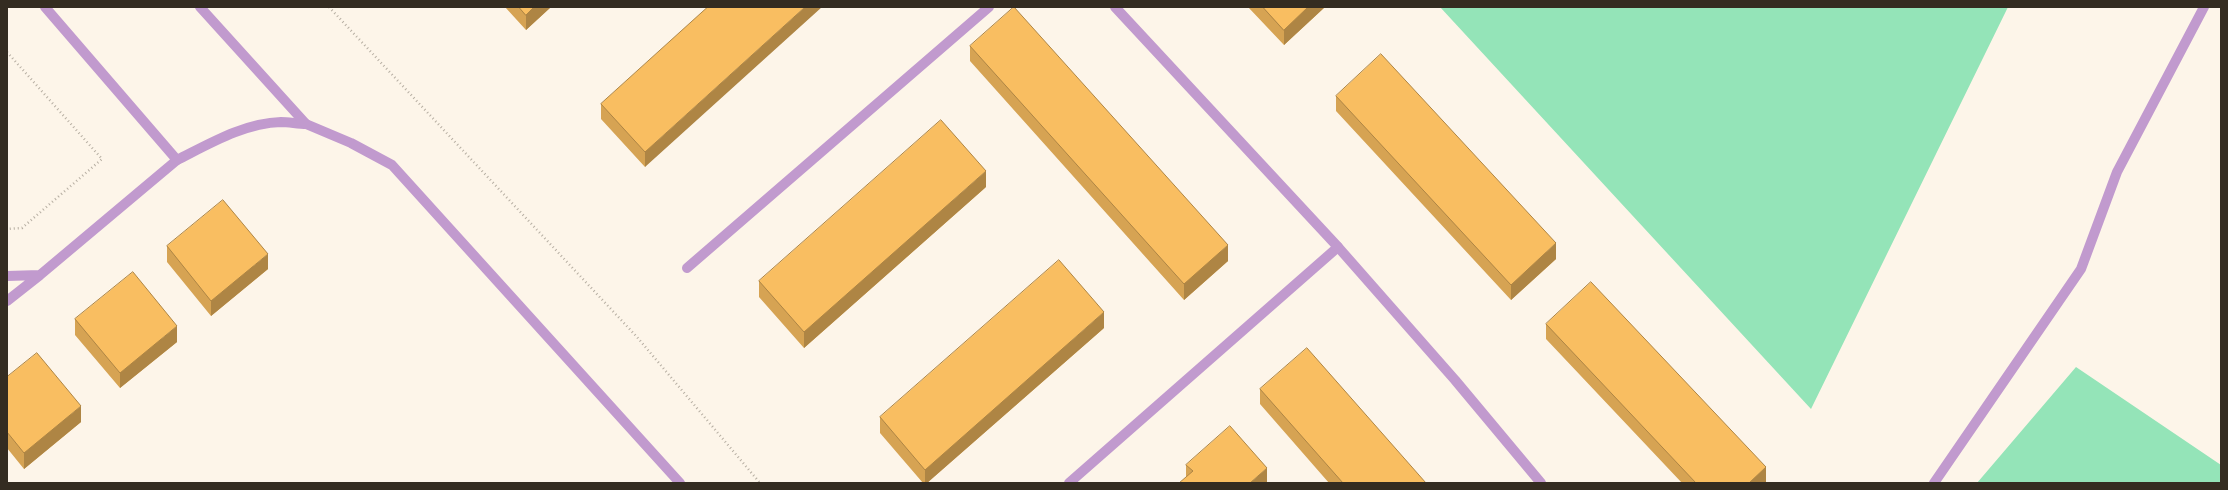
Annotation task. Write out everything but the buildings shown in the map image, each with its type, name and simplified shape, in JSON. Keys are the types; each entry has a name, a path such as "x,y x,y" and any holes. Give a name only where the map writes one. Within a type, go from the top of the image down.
{"street":[{"path":"45,7 177,160"},
{"path":"200,7 306,124"},
{"path":"687,268 989,7"},
{"path":"1115,7 1338,247 1455,380 1541,483"},
{"path":"1934,483 2081,269 2116,172 2204,7"},
{"path":"7,301 177,160 221,138 255,126 281,122 306,124 351,143 392,165 680,483"},
{"path":"1069,483 1338,247"},
{"path":"7,276 40,275"}],"path":[{"path":"329,7 637,337 760,483"},
{"path":"7,52 102,159 22,228 7,229"}],"green space":[{"path":"1440,7 2008,7 1811,409"},
{"path":"2076,367 2221,465 2221,483 1977,483"}]}
